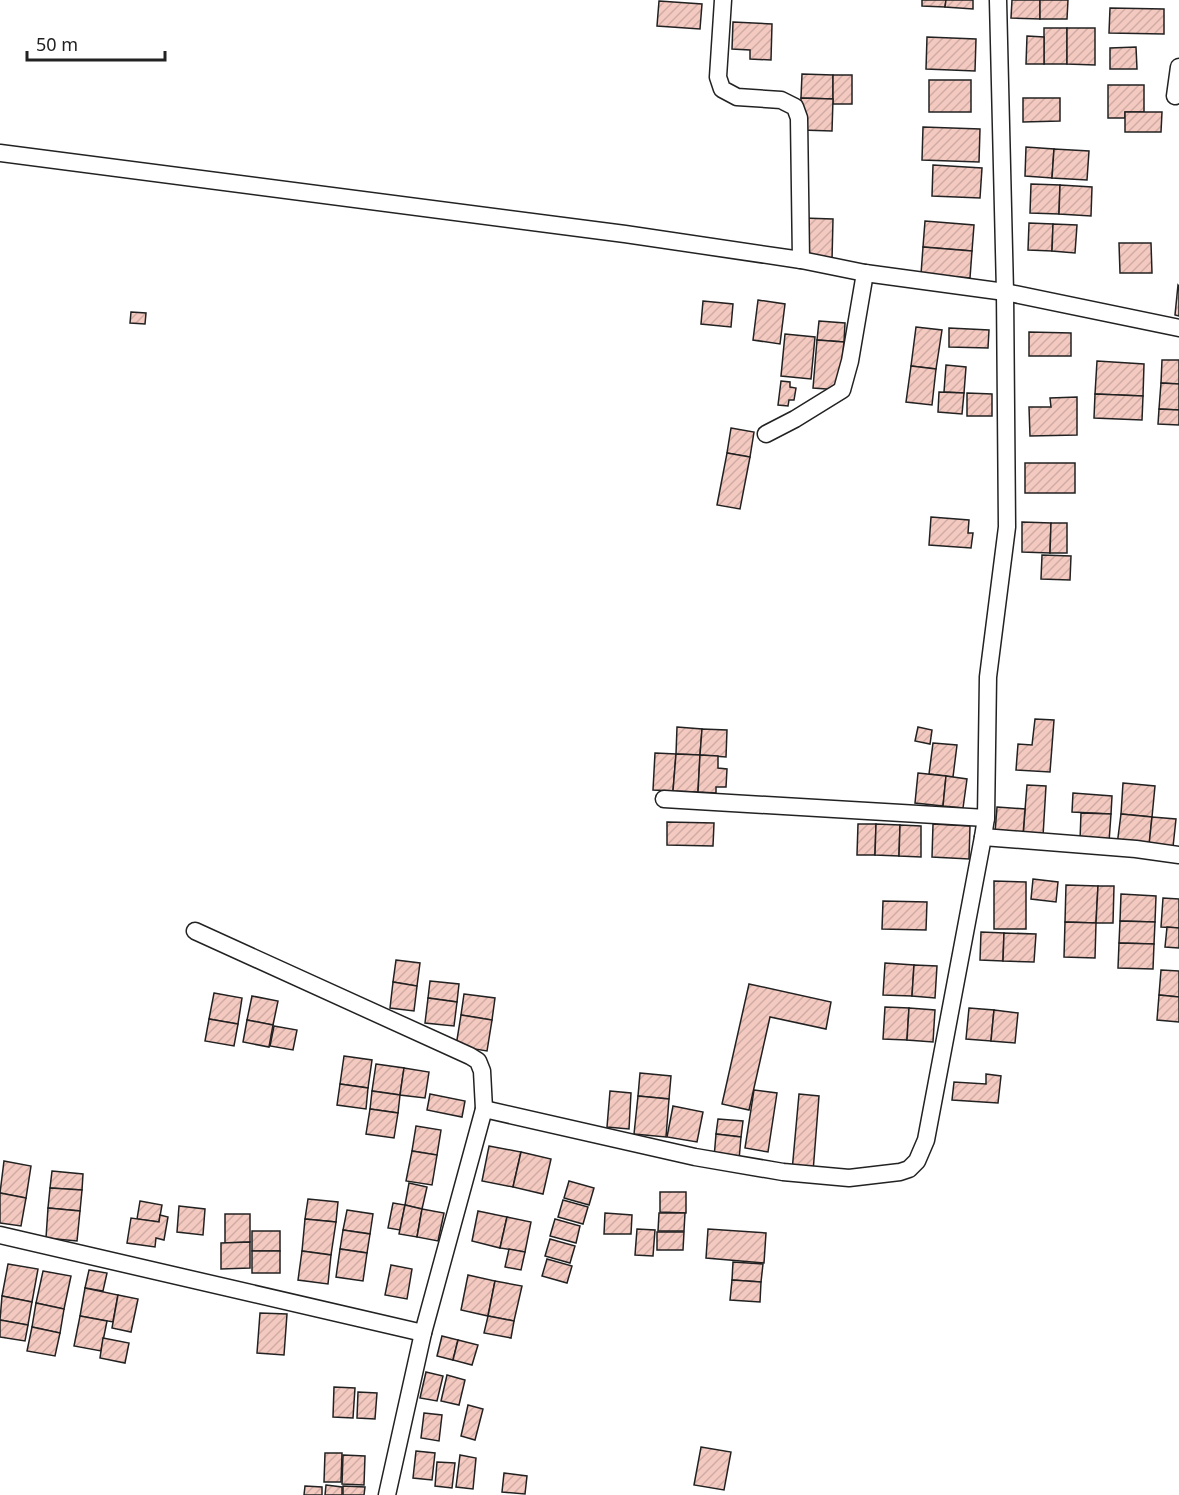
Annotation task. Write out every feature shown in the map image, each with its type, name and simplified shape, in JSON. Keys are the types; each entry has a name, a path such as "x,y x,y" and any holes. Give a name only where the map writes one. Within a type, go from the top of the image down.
{"street":[{"path":"723,0 718,77 722,89 737,96 781,100 795,107 799,118 801,260"},
{"path":"484,1109 695,1157 783,1172 849,1178 909,1169 916,1161 926,1140 984,837 988,677 1007,526 1005,292 998,0"},
{"path":"1175,96 1179,67"},
{"path":"0,153 625,234 801,260 865,273 1005,292 1179,328"},
{"path":"766,434 842,390 850,361 865,273"},
{"path":"664,799 986,818"},
{"path":"984,837 1137,849 1179,855"},
{"path":"195,931 470,1056 478,1061 483,1071 484,1109 423,1333 387,1495"},
{"path":"0,1235 423,1333"}],"building":[{"path":"922,0 946,0 945,7 922,6"},
{"path":"946,0 973,0 973,9 945,7"},
{"path":"1012,0 1040,0 1040,19 1011,18"},
{"path":"1040,0 1068,0 1067,19 1040,19"},
{"path":"659,1 702,4 700,29 657,26"},
{"path":"1110,8 1164,9 1164,34 1109,33"},
{"path":"733,22 772,24 771,60 750,59 750,50 732,49"},
{"path":"1044,28 1067,28 1067,64 1044,64"},
{"path":"1067,28 1095,28 1095,65 1067,64"},
{"path":"1027,36 1044,37 1044,64 1026,64"},
{"path":"927,37 976,39 975,71 926,69"},
{"path":"1136,47 1137,69 1110,69 1110,48"},
{"path":"802,74 833,75 833,99 801,98"},
{"path":"833,75 852,75 852,104 833,104"},
{"path":"929,80 971,80 971,112 929,112"},
{"path":"1108,85 1144,85 1144,112 1125,112 1125,118 1108,118"},
{"path":"801,98 833,99 832,131 801,130"},
{"path":"1023,98 1060,98 1060,121 1023,122"},
{"path":"1125,112 1162,112 1161,132 1125,132"},
{"path":"923,127 980,129 979,162 922,160"},
{"path":"1026,147 1054,149 1052,178 1025,176"},
{"path":"1054,149 1089,151 1087,180 1052,178"},
{"path":"933,165 982,168 980,198 932,196"},
{"path":"1031,184 1060,185 1059,214 1030,213"},
{"path":"1060,185 1092,187 1091,216 1059,214"},
{"path":"803,218 833,219 832,260 802,259"},
{"path":"925,221 974,225 972,251 923,247"},
{"path":"1029,223 1053,224 1052,251 1028,250"},
{"path":"1053,224 1077,225 1075,253 1052,251"},
{"path":"1119,243 1151,243 1152,273 1120,273"},
{"path":"923,247 972,251 970,278 921,274"},
{"path":"1179,286 1179,316 1175,315"},
{"path":"758,300 785,304 780,344 753,340"},
{"path":"703,301 733,304 731,327 701,324"},
{"path":"131,312 146,313 145,324 130,323"},
{"path":"819,321 845,323 844,342 817,340"},
{"path":"916,327 942,330 936,369 911,366"},
{"path":"949,328 989,330 988,348 949,347"},
{"path":"1029,332 1071,333 1071,356 1029,356"},
{"path":"785,334 815,337 811,379 781,376"},
{"path":"817,340 844,342 840,390 813,388"},
{"path":"1162,360 1179,360 1179,384 1161,383"},
{"path":"1097,361 1144,364 1143,396 1095,394"},
{"path":"946,365 966,367 964,393 944,392"},
{"path":"911,366 936,369 932,405 906,402"},
{"path":"781,381 790,382 790,387 796,388 794,400 789,400 788,406 778,405"},
{"path":"1161,383 1179,384 1179,410 1159,409"},
{"path":"939,392 964,393 962,414 938,412"},
{"path":"967,393 992,394 992,416 967,416"},
{"path":"1095,394 1143,396 1142,420 1094,418"},
{"path":"1077,397 1077,435 1030,436 1029,407 1051,407 1050,398"},
{"path":"1159,409 1179,410 1179,425 1158,424"},
{"path":"731,428 754,432 750,457 727,453"},
{"path":"727,453 750,457 740,509 717,505"},
{"path":"1025,463 1075,463 1075,493 1025,493"},
{"path":"931,517 969,520 968,533 973,533 971,548 929,545"},
{"path":"1022,522 1051,523 1050,553 1022,552"},
{"path":"1051,523 1067,523 1067,553 1050,553"},
{"path":"1042,555 1071,556 1070,580 1041,579"},
{"path":"1035,719 1054,720 1050,772 1016,770 1018,744 1032,745"},
{"path":"677,727 702,729 700,755 676,754"},
{"path":"918,727 932,730 930,744 915,741"},
{"path":"702,729 727,730 726,757 700,755"},
{"path":"933,743 957,745 953,777 929,774"},
{"path":"655,753 676,754 673,791 653,790"},
{"path":"676,754 700,755 698,792 673,791"},
{"path":"700,755 718,756 718,768 727,769 726,787 716,787 716,793 698,792"},
{"path":"918,773 946,776 943,806 915,803"},
{"path":"946,776 967,779 963,808 943,806"},
{"path":"1123,783 1155,786 1152,817 1121,814"},
{"path":"1027,785 1046,786 1043,836 1023,835"},
{"path":"1073,793 1112,796 1111,814 1072,812"},
{"path":"997,807 1025,809 1023,835 995,833"},
{"path":"1081,813 1111,814 1109,842 1080,840"},
{"path":"1121,814 1152,817 1149,848 1117,845"},
{"path":"1152,817 1176,819 1173,847 1149,845"},
{"path":"667,822 714,823 713,846 667,845"},
{"path":"858,824 876,824 875,855 857,855"},
{"path":"876,824 900,825 899,856 875,855"},
{"path":"933,824 970,826 969,859 932,857"},
{"path":"900,825 921,826 921,857 899,856"},
{"path":"1033,879 1058,882 1056,902 1031,899"},
{"path":"994,881 1026,882 1026,929 994,929"},
{"path":"1066,885 1098,886 1096,923 1065,922"},
{"path":"1098,886 1114,886 1113,923 1096,923"},
{"path":"1121,894 1156,896 1155,922 1120,921"},
{"path":"1163,898 1179,899 1179,928 1161,927"},
{"path":"883,901 927,902 926,930 882,929"},
{"path":"1120,921 1155,922 1154,944 1119,943"},
{"path":"1065,922 1096,923 1095,958 1064,957"},
{"path":"1167,927 1179,928 1179,948 1165,947"},
{"path":"981,932 1004,933 1003,961 980,960"},
{"path":"1004,933 1036,934 1034,962 1003,961"},
{"path":"1119,943 1154,944 1153,969 1118,968"},
{"path":"396,960 420,963 417,986 393,982"},
{"path":"885,963 914,965 912,996 883,995"},
{"path":"914,965 937,966 935,998 912,996"},
{"path":"1161,970 1179,971 1179,997 1159,995"},
{"path":"430,981 459,984 457,1002 428,998"},
{"path":"393,982 417,986 414,1011 390,1008"},
{"path":"749,984 831,1002 826,1029 770,1017 749,1110 722,1104"},
{"path":"214,993 242,998 238,1024 209,1019"},
{"path":"464,994 495,998 492,1020 461,1015"},
{"path":"1159,995 1179,997 1179,1022 1157,1020"},
{"path":"252,996 278,1001 273,1025 247,1020"},
{"path":"428,998 457,1002 454,1026 425,1023"},
{"path":"885,1007 909,1008 907,1040 883,1039"},
{"path":"909,1008 935,1010 933,1042 907,1040"},
{"path":"969,1008 994,1010 991,1041 966,1039"},
{"path":"994,1010 1018,1013 1015,1043 991,1041"},
{"path":"461,1015 492,1020 487,1051 456,1046"},
{"path":"209,1019 238,1024 234,1046 205,1041"},
{"path":"247,1020 273,1025 269,1047 243,1042"},
{"path":"274,1026 297,1030 293,1050 270,1046"},
{"path":"344,1056 372,1060 368,1088 340,1084"},
{"path":"376,1064 404,1068 400,1095 372,1091"},
{"path":"404,1068 429,1072 425,1098 400,1095"},
{"path":"640,1073 671,1076 669,1099 638,1096"},
{"path":"986,1074 1001,1076 998,1103 952,1100 954,1082 986,1084"},
{"path":"340,1084 368,1088 366,1109 337,1105"},
{"path":"754,1090 777,1093 768,1152 745,1148"},
{"path":"372,1091 400,1095 398,1113 370,1109"},
{"path":"610,1091 631,1093 629,1129 607,1127"},
{"path":"430,1094 465,1101 462,1117 427,1110"},
{"path":"799,1094 819,1096 813,1172 792,1171"},
{"path":"638,1096 669,1099 666,1137 634,1134"},
{"path":"673,1106 703,1112 697,1142 667,1137"},
{"path":"370,1109 398,1113 394,1138 366,1134"},
{"path":"718,1119 743,1121 741,1137 716,1134"},
{"path":"416,1126 441,1130 437,1155 412,1151"},
{"path":"716,1134 741,1137 739,1160 714,1158"},
{"path":"489,1146 521,1152 513,1187 482,1181"},
{"path":"412,1151 437,1155 432,1185 406,1181"},
{"path":"521,1152 551,1159 543,1194 513,1187"},
{"path":"4,1161 31,1166 26,1198 0,1193"},
{"path":"52,1171 83,1174 82,1190 50,1188"},
{"path":"569,1181 594,1188 589,1205 564,1198"},
{"path":"409,1183 427,1187 422,1209 405,1205"},
{"path":"50,1188 82,1190 80,1211 48,1208"},
{"path":"660,1192 686,1192 686,1213 660,1212"},
{"path":"0,1193 26,1198 21,1226 0,1223"},
{"path":"308,1199 338,1202 336,1222 305,1219"},
{"path":"563,1200 588,1207 583,1224 558,1217"},
{"path":"140,1201 162,1205 159,1222 137,1219"},
{"path":"393,1203 405,1205 400,1230 388,1228"},
{"path":"405,1205 422,1209 417,1237 399,1234"},
{"path":"179,1206 205,1209 203,1235 177,1232"},
{"path":"48,1208 80,1211 77,1241 46,1238"},
{"path":"422,1209 444,1213 438,1241 417,1237"},
{"path":"347,1210 373,1214 370,1234 343,1230"},
{"path":"478,1211 507,1217 500,1248 472,1241"},
{"path":"605,1213 632,1215 631,1234 604,1234"},
{"path":"659,1213 685,1213 684,1231 658,1231"},
{"path":"225,1214 250,1214 250,1242 225,1243"},
{"path":"160,1215 168,1217 164,1240 156,1238 155,1247 127,1243 131,1218 159,1222"},
{"path":"507,1217 531,1222 525,1252 500,1248"},
{"path":"305,1219 336,1222 331,1255 302,1251"},
{"path":"555,1219 580,1226 576,1243 550,1236"},
{"path":"637,1229 655,1230 653,1256 635,1255"},
{"path":"708,1229 766,1233 764,1263 706,1258"},
{"path":"343,1230 370,1234 367,1253 340,1249"},
{"path":"252,1231 280,1231 280,1251 252,1251"},
{"path":"657,1232 684,1232 683,1250 657,1250"},
{"path":"550,1239 575,1246 570,1263 545,1256"},
{"path":"250,1242 250,1268 221,1269 221,1243"},
{"path":"340,1249 367,1253 363,1281 336,1277"},
{"path":"509,1249 525,1252 521,1270 505,1267"},
{"path":"252,1251 280,1251 280,1273 252,1273"},
{"path":"302,1251 331,1255 328,1284 298,1280"},
{"path":"547,1259 572,1266 567,1283 542,1276"},
{"path":"733,1262 763,1264 761,1282 732,1280"},
{"path":"8,1264 38,1269 32,1302 2,1296"},
{"path":"391,1265 412,1269 407,1299 385,1295"},
{"path":"89,1270 107,1273 103,1291 85,1288"},
{"path":"43,1271 71,1276 64,1309 36,1303"},
{"path":"468,1275 495,1281 488,1316 461,1310"},
{"path":"732,1280 761,1282 760,1302 730,1300"},
{"path":"495,1281 522,1286 514,1321 488,1316"},
{"path":"85,1288 118,1295 113,1322 80,1316"},
{"path":"118,1295 138,1299 131,1332 112,1328"},
{"path":"2,1296 32,1302 28,1325 0,1320"},
{"path":"36,1303 64,1309 60,1333 32,1327"},
{"path":"260,1313 287,1314 284,1355 257,1353"},
{"path":"80,1316 107,1321 101,1351 74,1346"},
{"path":"488,1316 514,1321 511,1338 484,1333"},
{"path":"0,1320 28,1325 25,1341 0,1337"},
{"path":"32,1327 60,1333 55,1356 27,1351"},
{"path":"442,1336 458,1340 453,1360 437,1356"},
{"path":"103,1338 129,1343 125,1363 100,1358"},
{"path":"458,1340 478,1345 472,1365 453,1360"},
{"path":"426,1372 443,1376 437,1401 420,1398"},
{"path":"447,1375 465,1380 459,1405 441,1401"},
{"path":"334,1387 355,1388 353,1418 333,1417"},
{"path":"358,1392 377,1393 375,1419 357,1418"},
{"path":"468,1405 483,1409 475,1440 461,1436"},
{"path":"424,1413 442,1415 439,1441 421,1438"},
{"path":"701,1447 731,1452 724,1490 694,1485"},
{"path":"416,1451 435,1453 432,1480 413,1478"},
{"path":"325,1453 342,1453 341,1482 324,1482"},
{"path":"343,1455 365,1456 364,1485 342,1484"},
{"path":"460,1455 476,1458 473,1489 456,1487"},
{"path":"437,1462 455,1463 452,1488 435,1486"},
{"path":"504,1473 527,1476 525,1494 502,1492"},
{"path":"326,1485 342,1487 342,1495 325,1495"},
{"path":"305,1486 322,1487 322,1495 304,1495"},
{"path":"343,1486 365,1487 364,1495 343,1495"}]}
